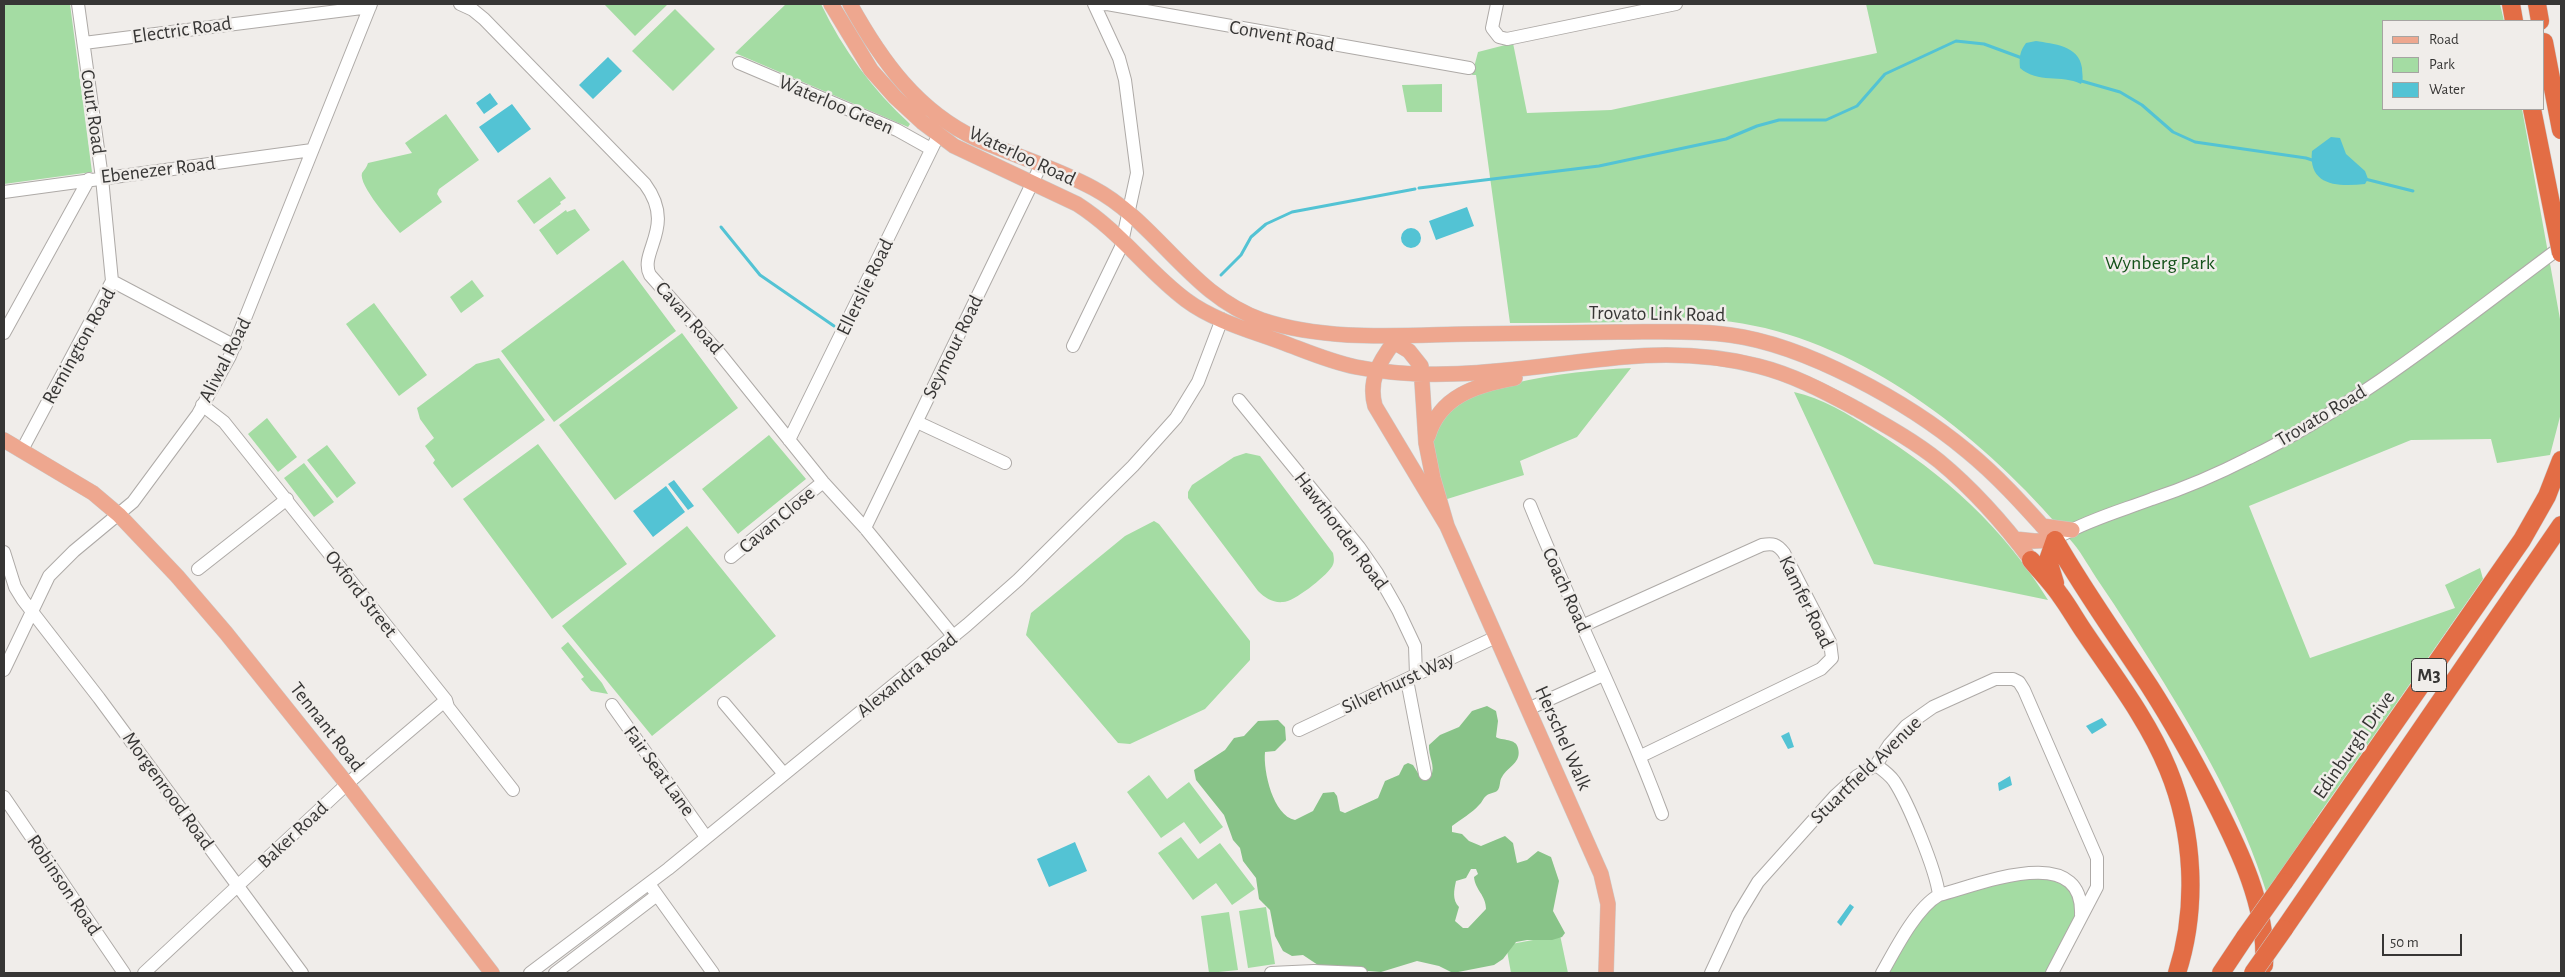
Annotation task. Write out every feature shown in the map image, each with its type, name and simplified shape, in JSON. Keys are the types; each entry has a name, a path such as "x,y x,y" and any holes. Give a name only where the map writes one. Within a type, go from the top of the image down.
{"highway":[{"path":"2511,4 2514,20"},
{"path":"2537,4 2540,20"},
{"path":"2545,47 2561,130"},
{"path":"2532,110 2561,253"},
{"name":"Edinburgh Drive","path":"2220,973 2522,540 2547,496 2561,460"},
{"name":"M3","path":"2252,973 2561,525"},
{"path":"2054,540 2049,552 2048,565 2060,595"},
{"path":"2054,540 2079,582 2151,689 2192,758 2228,827 2242,858 2260,920 2265,953 2263,973"},
{"path":"2030,560 2060,595 2112,670 2152,736 2168,769 2176,792 2188,852 2191,880 2186,939 2177,973"}],"main road":[{"name":"Waterloo Road","path":"831,4 871,70 895,97 939,134 966,152 1077,204 1123,239 1169,286 1187,301 1222,319"},
{"name":"Waterloo Road","path":"850,4 875,46 903,85 929,109 975,138 1041,164 1096,189 1130,213 1196,278 1228,302"},
{"name":"Trovato Link Road","path":"1228,302 1262,320 1297,328 1341,333 1705,332 1760,341 1838,371 1926,420 1970,453 2016,496 2054,540"},
{"name":"Trovato Link Road","path":"1222,319 1326,358 1376,371 1423,375 1506,372 1623,357 1682,356 1748,364 1786,374 1812,385 1865,414 1939,461 1998,518 2030,560"},
{"path":"1297,328 1305,334 1321,339 1394,342 1427,341 1456,334"},
{"path":"1376,371 1394,342"},
{"path":"1394,342 1416,358 1423,375"},
{"path":"1426,443 1436,415 1454,399 1479,388 1546,371 1558,365"},
{"name":"Herschel Walk","path":"1376,371 1372,394 1380,417 1447,526"},
{"name":"Herschel Walk","path":"1423,375 1426,443 1433,478 1447,526 1604,882 1608,904 1606,973"},
{"name":"Tennant Road","path":"4,440 78,482 119,515 177,576 226,633 347,784 492,973"},
{"path":"2042,526 2072,530"},
{"path":"2014,539 2026,541 2054,540"}],"street":[{"name":"Court Road","path":"78,4 102,178 112,281"},
{"name":"Cavan Road","path":"460,4 473,10 484,19 644,184 654,198 658,214 658,231 647,262 650,275 721,355 823,482 864,528 954,637"},
{"path":"1073,346 1121,247 1130,213 1137,172 1125,80 1119,58 1094,4"},
{"name":"Convent Road","path":"1094,4 1107,4 1469,68"},
{"path":"1497,4 1492,24 1496,35 1507,39 1676,4"},
{"name":"Electric Road","path":"84,42 370,5"},
{"name":"Aliwal Road","path":"4,670 49,576 74,551 119,515 145,487 202,405 235,346 370,5"},
{"name":"Waterloo Green","path":"739,63 897,130 931,149"},
{"name":"Ellerslie Road","path":"789,440 939,134"},
{"name":"Ebenezer Road","path":"4,192 312,150"},
{"name":"Seymour Road","path":"864,528 1041,164"},
{"path":"4,333 89,180"},
{"name":"Trovato Road","path":"2054,540 2072,530 2185,487 2251,458 2296,433 2379,381 2561,247"},
{"name":"Remington Road","path":"22,450 112,281 235,346"},
{"name":"Alexandra Road","path":"530,973 608,912 649,883 954,637 1075,525 1162,436 1192,394 1222,319"},
{"name":"Hawthorden Road","path":"1239,400 1359,547 1377,573 1398,610 1415,646 1411,677 1425,774"},
{"name":"Oxford Street","path":"202,405 224,422 287,499 446,700 448,707 513,790"},
{"path":"917,422 1005,464"},
{"name":"Cavan Close","path":"732,558 823,482"},
{"path":"198,569 287,499"},
{"name":"Coach Road","path":"1530,505 1640,756 1662,814"},
{"name":"Kamfer Road","path":"1582,626 1762,545 1772,544 1780,547 1784,553 1830,642 1832,658 1821,669 1640,756"},
{"name":"Morgenrood Road","path":"4,552 15,586 100,698 302,973"},
{"name":"Silverhurst Way","path":"1299,730 1496,637"},
{"path":"1528,709 1603,675"},
{"name":"Stuartfield Avenue","path":"1711,973 1734,924 1758,882 1835,796 1857,776 1876,765 1889,745 1906,726 1933,707 1995,679 2013,679 2019,682 2024,690 2097,858 2097,887 2052,973"},
{"name":"Baker Road","path":"144,973 347,784 446,700"},
{"path":"724,703 784,774"},
{"name":"Fair Seat Lane","path":"612,705 706,837"},
{"path":"1876,765 1893,780 1901,795 1935,872 1939,895"},
{"name":"Robinson Road","path":"4,797 124,973"},
{"path":"2075,889 2089,881 2095,872 2097,858"},
{"path":"1882,973 1922,909 1939,895 2018,873 2032,871 2056,875 2075,889 2081,903 2081,915"},
{"path":"649,883 713,973"},
{"path":"555,973 657,895"},
{"path":"623,901 632,913"},
{"path":"608,912 618,925"},
{"path":"560,949 570,962"},
{"path":"1271,973 1287,971 1361,973"}],"green space":[{"path":"4,4 70,4 92,172 4,184"},
{"path":"604,4 668,4 635,36"},
{"path":"786,4 821,4 849,53 871,83 910,124 908,127 735,53"},
{"name":"Wynberg Park","path":"1866,4 2500,4 2504,20 2382,20 2382,110 2522,110 2560,319 2561,413 2550,455 2497,463 2491,439 2411,440 2249,506 2310,658 2455,608 2445,585 2480,568 2483,579 2313,823 2316,826 2267,894 2245,835 2219,778 2156,670 2080,552 2043,508 2009,474 1935,412 1895,384 1853,361 1810,342 1765,328 1719,320 1687,318 1640,319 1625,322 1510,323 1476,75 1472,75 1478,52 1513,43 1527,113 1611,110 1877,53"},
{"path":"675,9 715,49 673,91 632,51"},
{"path":"1442,84 1442,112 1407,112 1402,85"},
{"path":"446,114 479,160 439,189 437,194 442,202 400,233 370,195 362,179 362,173 368,163 412,153 405,143"},
{"path":"550,177 566,198 560,202 561,204 534,224 517,201"},
{"path":"575,209 590,230 557,255 539,230 566,210 567,212"},
{"path":"623,260 676,331 554,422 501,351"},
{"path":"472,280 484,296 461,313 450,297"},
{"path":"374,303 427,375 399,396 346,324"},
{"path":"682,333 738,408 615,500 559,425"},
{"path":"499,358 545,420 452,488 433,463 435,460 425,446 434,438 420,419 417,408 476,364"},
{"path":"1631,368 1577,437 1520,461 1524,475 1444,500 1434,457 1434,433 1445,415 1464,401 1491,390 1521,382 1583,372"},
{"path":"1794,392 1825,402 1854,418 1899,447 1948,484 1971,504 2012,549 2048,600 1874,564"},
{"path":"267,418 297,457 278,472 248,434"},
{"path":"769,435 806,479 738,534 702,489"},
{"path":"538,444 627,564 552,619 463,499"},
{"path":"327,445 356,483 337,498 307,460"},
{"path":"1246,453 1260,456 1333,553 1333,564 1328,572 1316,583 1288,601 1273,601 1258,591 1188,498 1188,492 1192,485 1234,457"},
{"path":"304,463 334,502 314,517 284,478"},
{"path":"1154,521 1159,524 1250,641 1250,660 1205,709 1130,744 1118,743 1026,635 1031,613 1125,536"},
{"path":"687,526 776,636 652,736 562,626"},
{"path":"568,642 602,683 608,694 591,691 581,679 584,677 561,648"},
{"path":"1487,706 1496,711 1498,721 1496,737 1515,743 1519,753 1514,764 1502,777 1497,791 1487,795 1473,811 1452,826 1452,832 1462,834 1469,841 1481,846 1505,836 1513,843 1517,863 1527,860 1538,851 1551,857 1559,881 1553,911 1565,933 1562,937 1552,940 1516,942 1503,959 1494,965 1453,973 1439,966 1417,961 1381,972 1321,967 1303,955 1292,956 1283,951 1275,936 1270,910 1259,899 1256,878 1243,861 1240,848 1233,840 1224,815 1196,780 1194,770 1225,750 1234,738 1244,736 1258,721 1278,720 1285,727 1286,740 1275,751 1265,752 1268,781 1275,802 1287,817 1295,820 1313,811 1323,793 1334,792 1337,796 1340,811 1345,813 1378,798 1385,781 1399,775 1404,765 1408,763 1413,765 1421,778 1431,776 1433,768 1429,745 1440,735 1459,727 1472,711","holes":["1471,869 1476,869 1478,874 1474,877 1475,882 1486,904 1486,909 1468,928 1463,928 1455,921 1459,907 1454,898 1456,881 1466,878"]},
{"path":"1149,775 1167,799 1189,782 1223,827 1200,844 1184,822 1161,838 1127,792"},
{"path":"1181,837 1198,859 1220,843 1255,889 1232,905 1216,883 1193,900 1158,853"},
{"path":"2015,874 2056,876 2081,904 2052,973 1893,973 1885,969 1923,905"},
{"path":"1266,907 1275,964 1248,968 1239,911"},
{"path":"1229,912 1238,970 1209,973 1201,916"},
{"path":"1560,935 1568,973 1511,973 1506,945"}],"water":[{"path":"2036,41 2064,47 2076,54 2082,68 2083,78 2081,84 2073,81 2034,76 2020,68 2020,54 2024,46 2026,43"},
{"path":"608,57 622,71 593,99 579,85"},
{"path":"490,93 498,104 484,114 476,103"},
{"path":"512,104 531,129 498,153 479,127"},
{"path":"2331,137 2340,138 2346,154 2365,171 2368,179 2365,184 2335,184 2320,178 2312,163 2312,151"},
{"path":"1467,207 1474,226 1436,240 1429,221"},
{"path":"1411,228 1418,231 1421,238 1418,245 1411,248 1404,245 1401,238 1404,231"},
{"path":"674,480 694,506 688,510 668,484"},
{"path":"666,486 685,512 653,537 633,511"},
{"path":"2102,718 2107,725 2092,734 2086,726"},
{"path":"1789,732 1794,747 1788,749 1781,736"},
{"path":"2010,776 2012,785 1999,791 1998,783"},
{"path":"1075,842 1087,871 1049,887 1037,859"},
{"path":"1850,904 1854,907 1841,926 1837,922"}],"waterway":[{"path":"1419,188 1599,166 1726,139 1757,126 1779,120 1826,120 1857,106 1885,74 1956,41 1984,44 2022,58"},
{"path":"2078,80 2120,92 2142,105 2173,132 2195,142 2306,158 2315,161"},
{"path":"2365,179 2413,191"},
{"path":"1221,275 1241,255 1251,237 1266,224 1292,212 1415,189"},
{"path":"721,227 760,275 834,326"}]}
